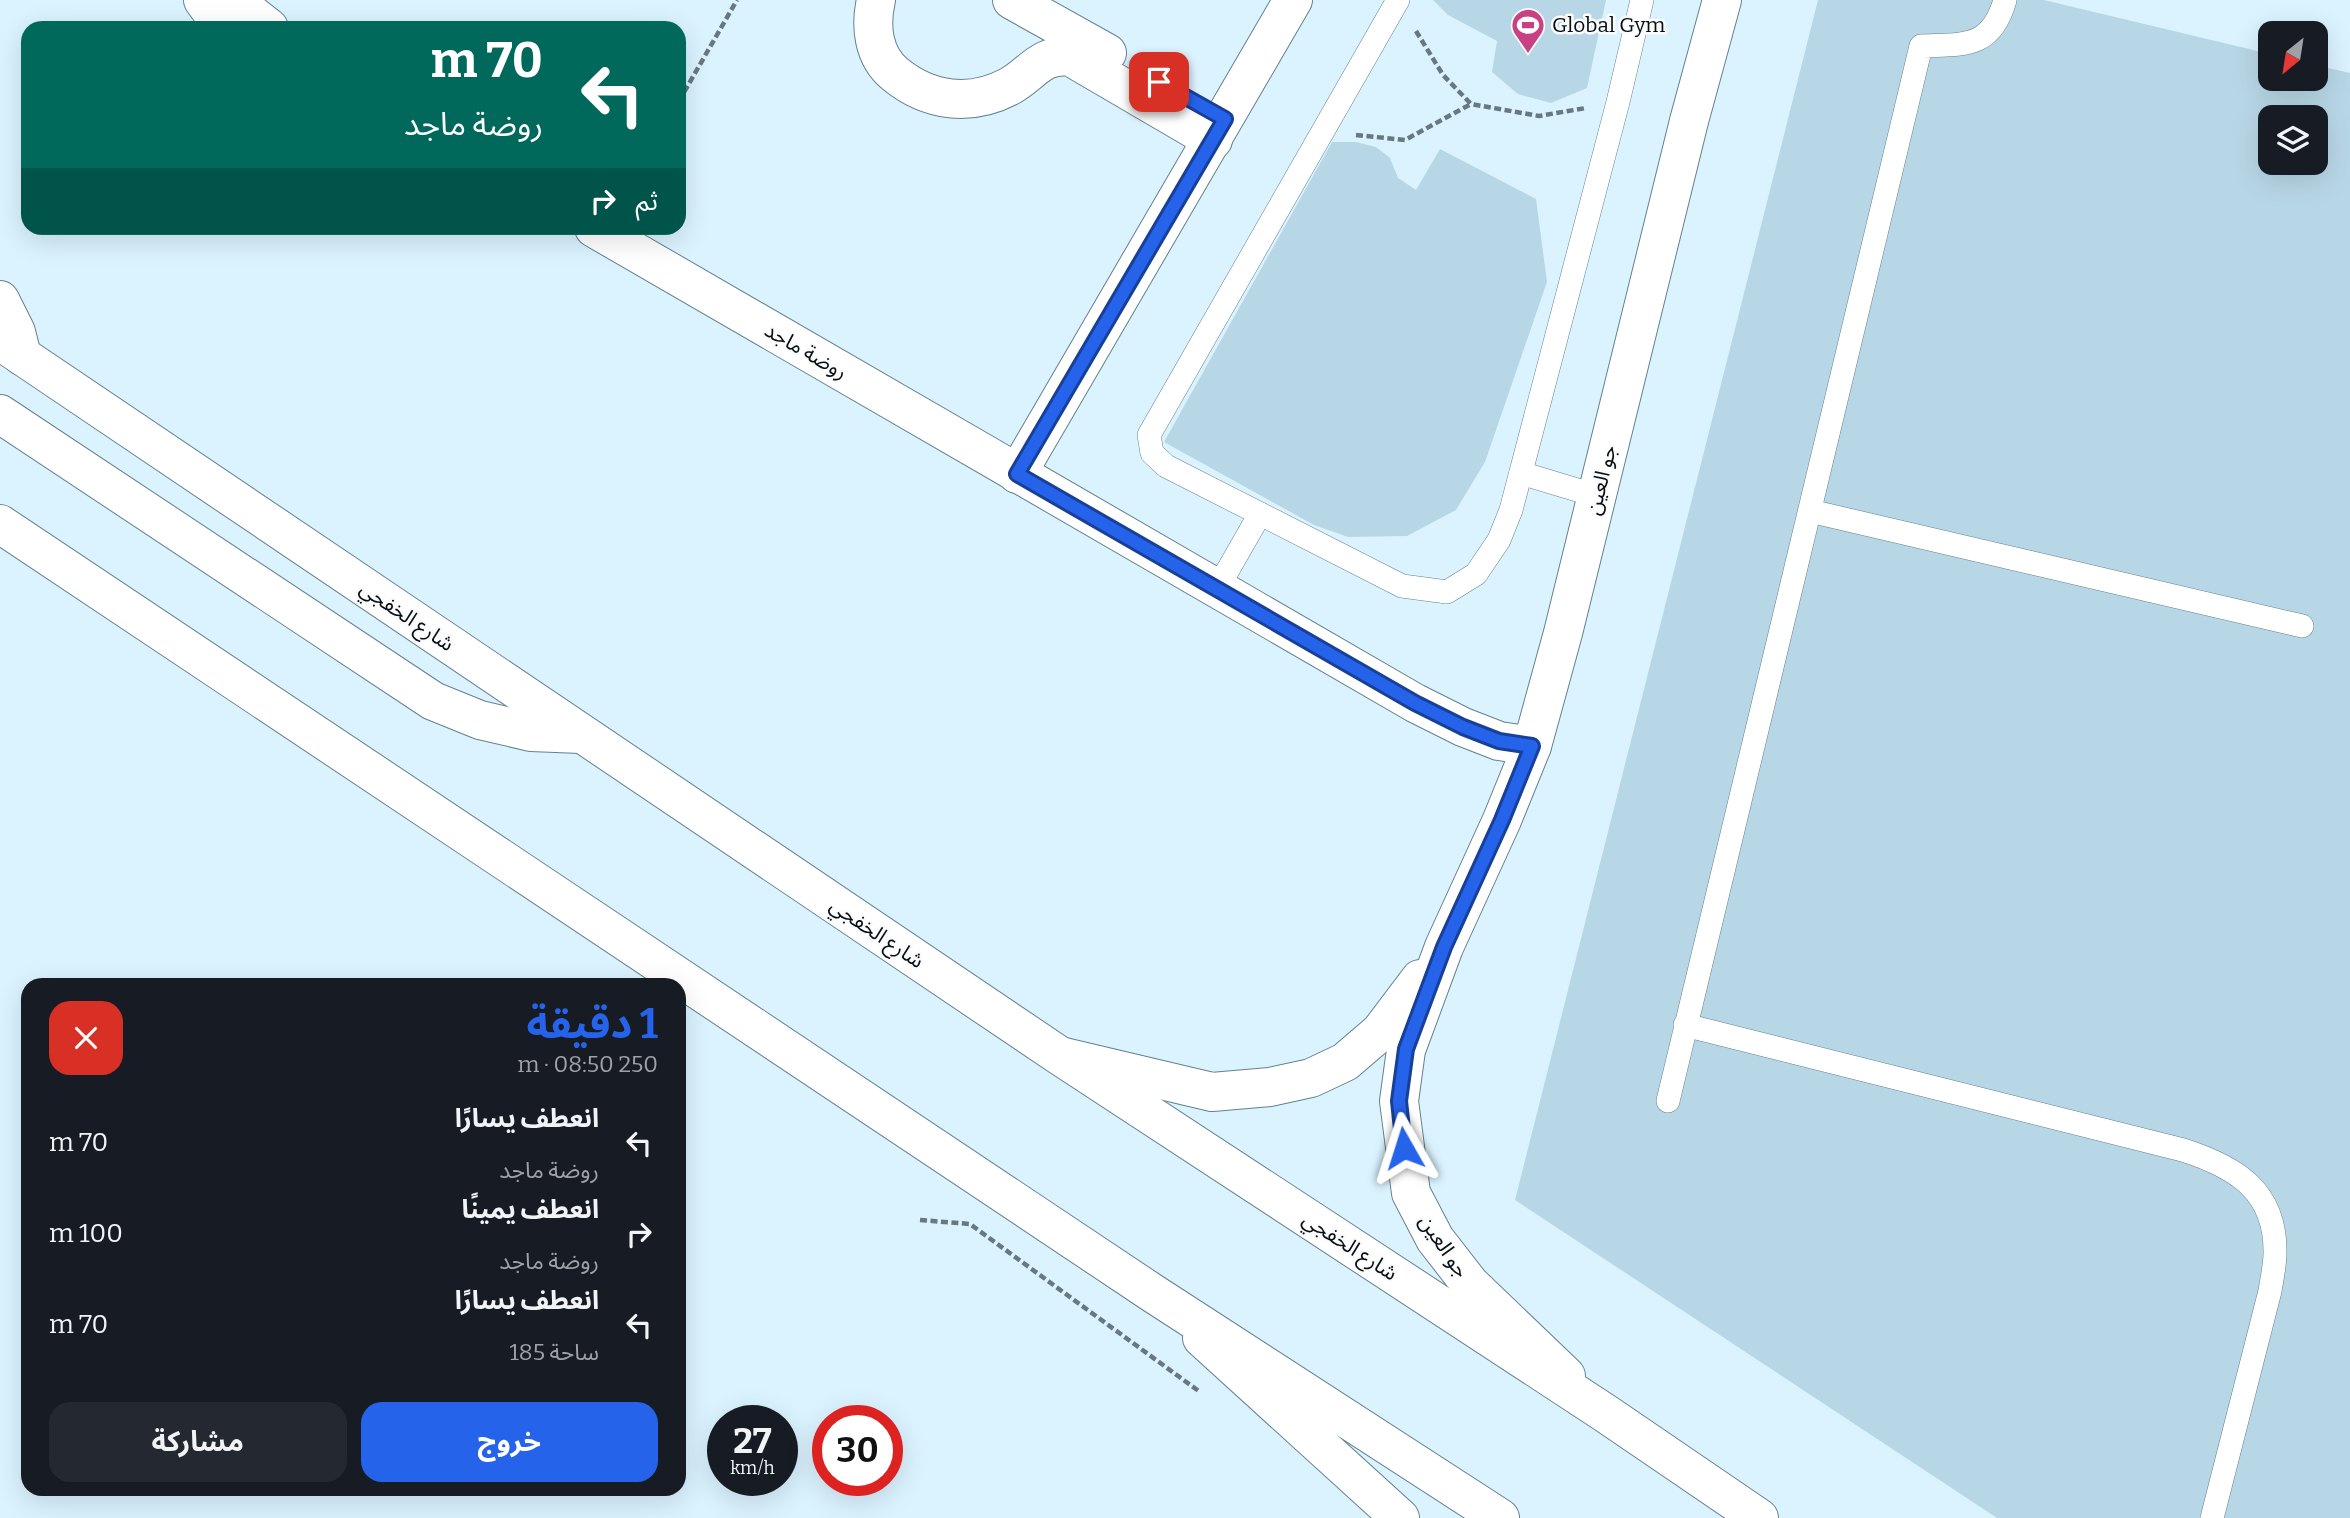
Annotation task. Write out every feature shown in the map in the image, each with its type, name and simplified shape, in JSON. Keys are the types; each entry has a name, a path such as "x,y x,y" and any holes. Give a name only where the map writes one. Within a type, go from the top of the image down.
{"main road":[{"path":"203,0 218,21"},
{"path":"240,0 260,21"},
{"path":"876,0 872,17 876,47 892,72 914,89 961,101 985,96 1012,85 1047,59 1058,55 1071,57 1219,129"},
{"path":"1017,474 1293,0"},
{"name":"جو العين","path":"1605,1413 1470,1284 1435,1239 1411,1194 1399,1101 1406,1049 1444,947 1502,820 1532,746 1597,496 1689,121 1722,0"},
{"path":"1019,4 1032,40 1024,75"},
{"path":"1019,4 1219,129"},
{"name":"روضة ماجد","path":"606,235 1415,703 1499,741 1532,746"},
{"path":"0,300 16,332 11,348"},
{"name":"شارع الخفجي","path":"11,348 1060,1056 1605,1413 1759,1518"},
{"path":"0,414 433,701 480,720 531,732 581,734"},
{"path":"0,524 683,978"},
{"name":"جو العين","path":"1060,1056 1212,1092 1270,1087 1311,1078 1345,1062 1380,1031 1444,947"},
{"path":"686,980 1154,1294 1500,1518"},
{"path":"1154,1294 1400,1518"}],"lane":[{"path":"1398,0 1149,435 1152,453 1166,467 1402,586 1447,592 1476,574 1499,540 1511,510 1618,102 1642,0"},
{"path":"1668,1101 1921,46 1967,44 1990,33 2006,0"},
{"path":"1521,473 1597,496"},
{"path":"1810,510 2302,626"},
{"path":"1217,589 1260,514"},
{"path":"1685,1025 2183,1150 2217,1161 2251,1186 2270,1213 2275,1253 2270,1291 2212,1518"}],"path":[{"path":"686,89 737,0"},
{"path":"1398,0 1443,75 1471,104 1539,116 1618,102"},
{"path":"1327,125 1361,136 1405,140 1471,104"},
{"path":"920,1220 970,1224 1206,1397"}],"building":[{"path":"1433,0 1606,0 1587,88 1551,103 1518,94 1492,72 1497,41 1448,15"},
{"path":"1818,0 2044,0 2258,51 2258,91 2328,91 2328,68 2350,73 2350,1518 1997,1518 1515,1200"},
{"path":"1332,142 1356,142 1376,147 1390,158 1398,178 1416,190 1440,149 1536,199 1547,282 1485,462 1456,510 1407,536 1348,537 1314,525 1164,442"}],"place":[{"name":"Global Gym","path":"1528,55"}],"route":[{"path":"1159,82 1225,119 1017,474 1415,703 1499,741 1532,746 1502,820 1444,947 1406,1049 1399,1101 1404,1148"}]}
